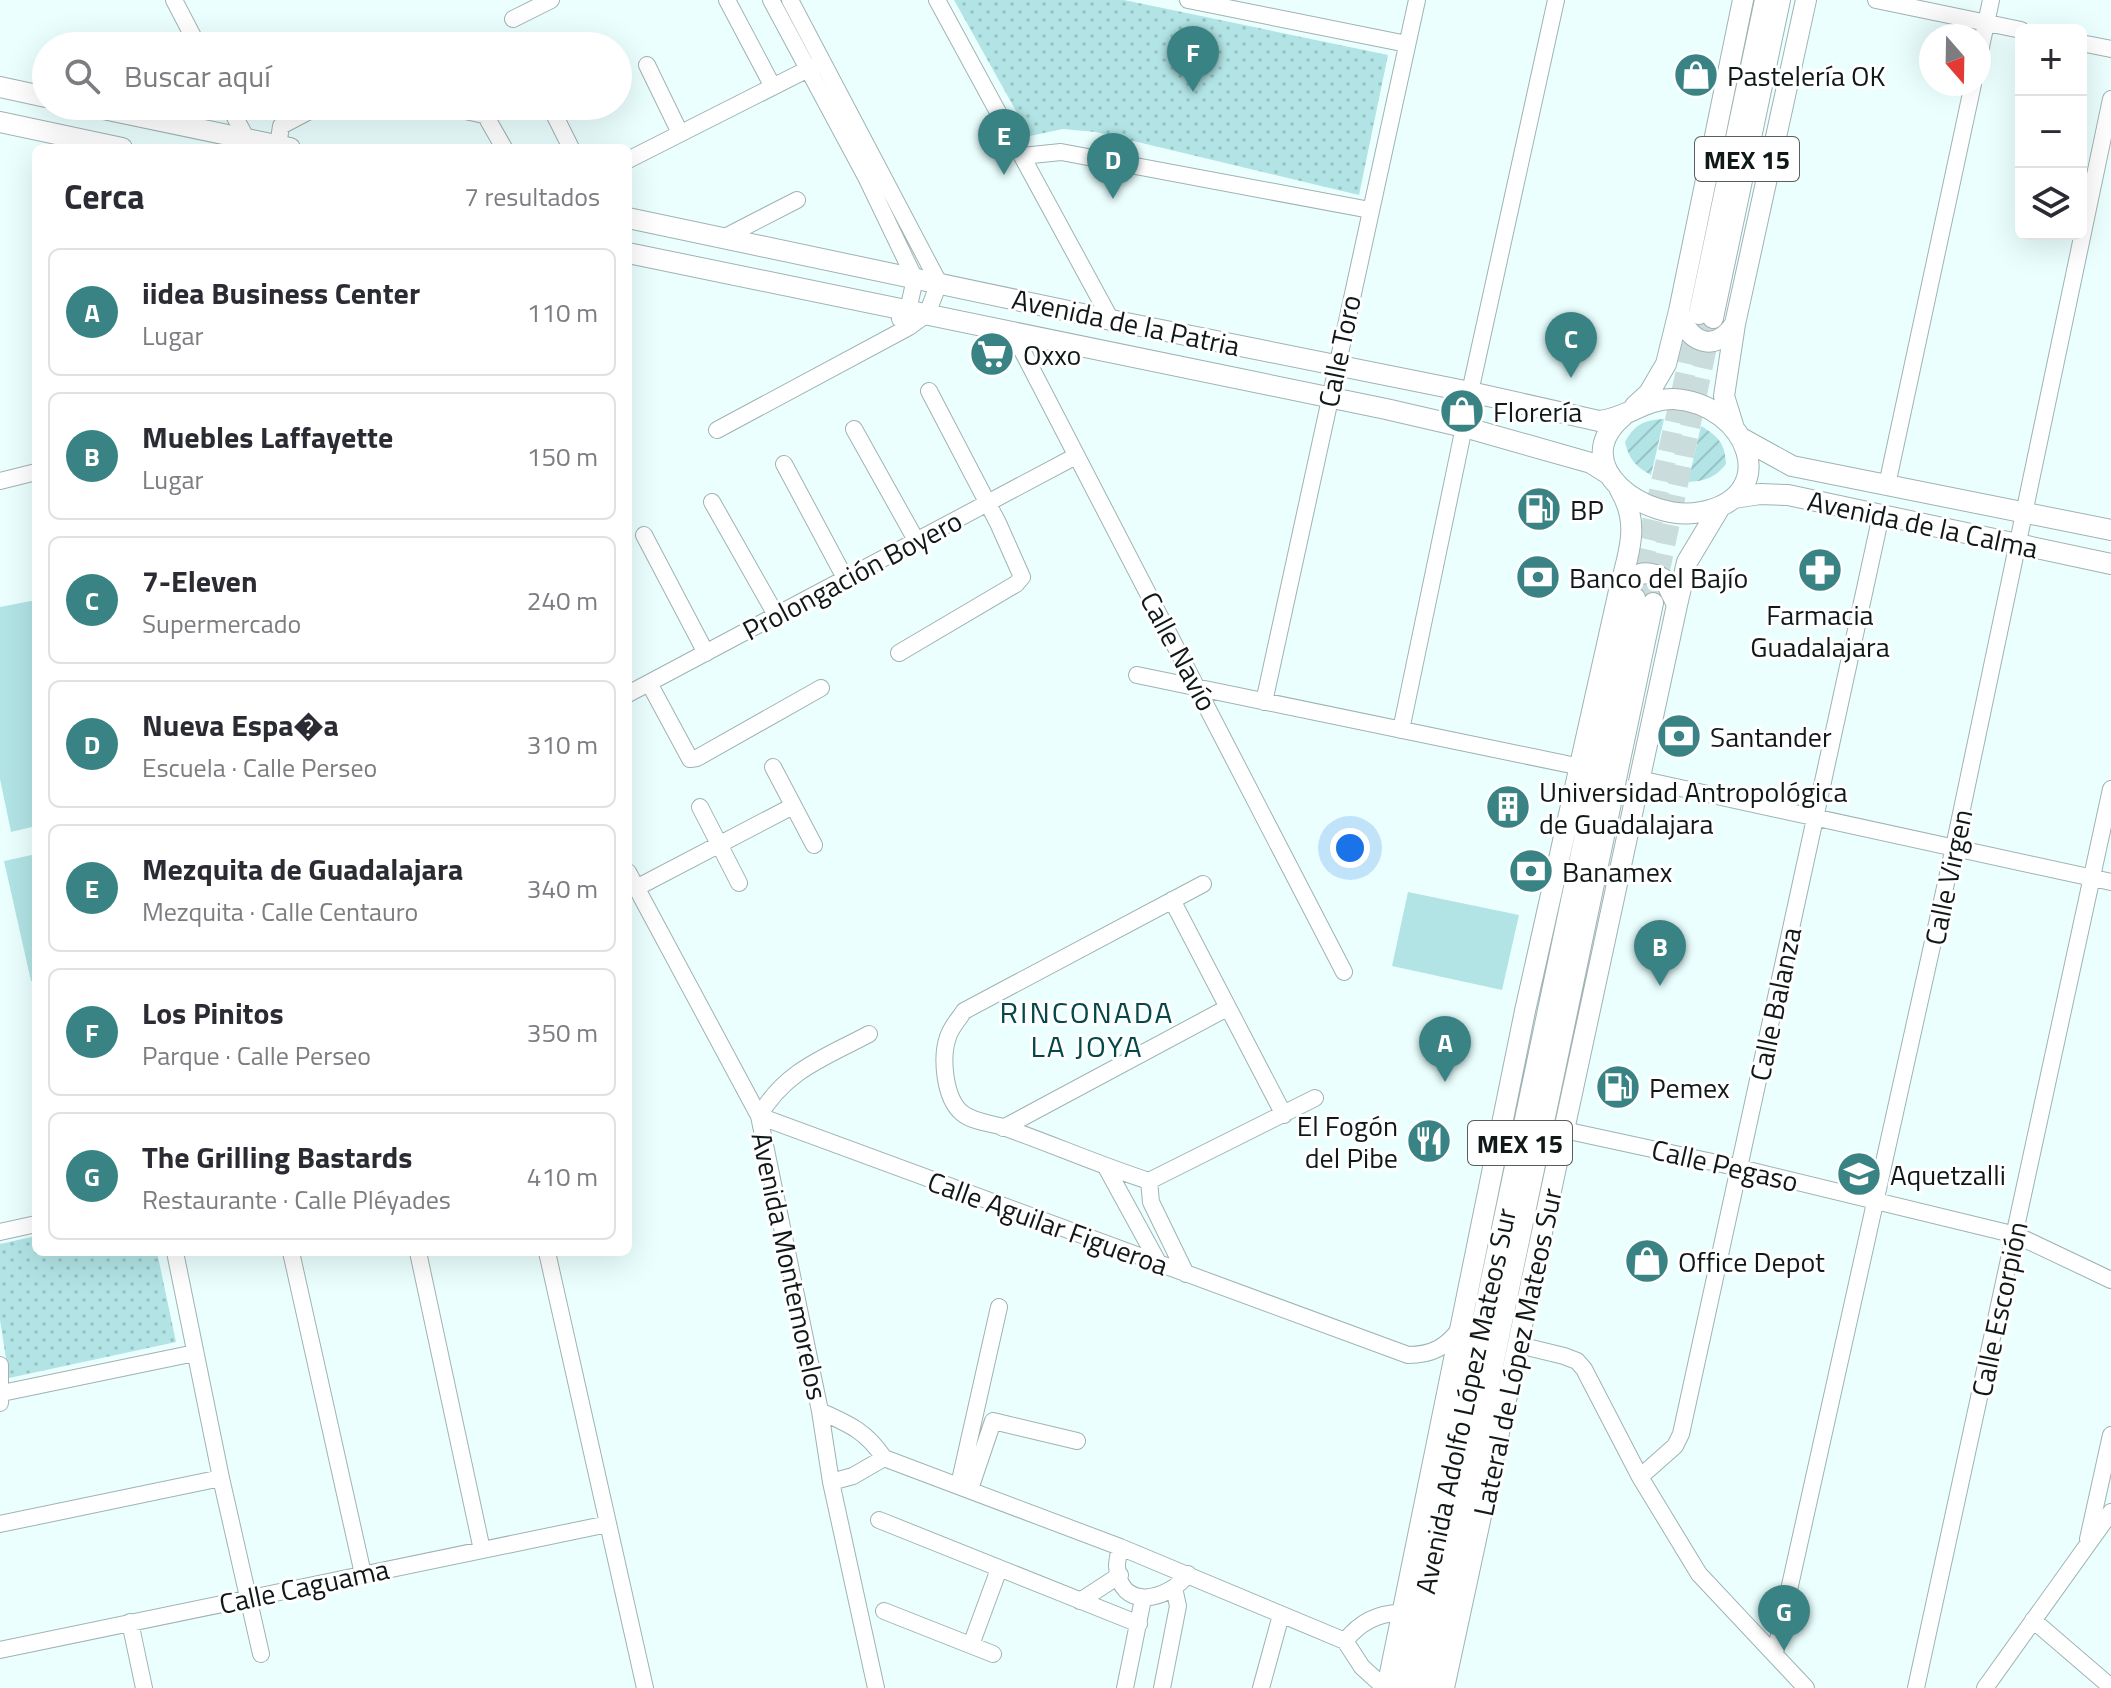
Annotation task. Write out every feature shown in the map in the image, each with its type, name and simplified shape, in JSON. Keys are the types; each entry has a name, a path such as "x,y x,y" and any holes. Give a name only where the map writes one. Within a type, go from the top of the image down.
{"main road":[{"path":"1743,0 1697,314 1649,393 1614,424 1604,447 1615,483 1656,510 1682,515 1727,503 1745,484 1749,462 1724,396 1735,324 1806,0"},
{"name":"MEX 15","path":"1697,314 1765,0"},
{"name":"MEX 15","path":"1697,314 1780,0"},
{"path":"0,87 32,94"},
{"path":"150,120 249,143"},
{"path":"0,122 103,144"},
{"name":"Avenida de la Patria","path":"632,219 1599,421 1626,414"},
{"name":"Avenida de la Patria","path":"632,254 1464,427 1591,463 1615,483"},
{"path":"1697,314 1684,327 1691,336 1702,340 1711,342 1722,339 1735,324"},
{"path":"1386,409 1380,393 1386,381 1395,377"},
{"path":"1626,414 1654,401 1674,399 1719,413 1739,434"},
{"name":"Avenida de la Calma","path":"1739,434 1792,466 2111,530"},
{"name":"Lateral de López Mateos Sur","path":"1386,1688 1525,1011 1581,767 1636,597 1629,505 1615,483"},
{"name":"Avenida de la Calma","path":"1727,503 1760,494 1788,495 2111,564"},
{"name":"Lateral de López Mateos Sur","path":"1444,1688 1687,562 1727,503"},
{"path":"1982,535 1987,505"},
{"path":"1636,597 1635,574 1647,572 1665,580 1677,605"},
{"name":"Avenida Adolfo López Mateos Sur","path":"1425,1688 1588,914 1636,597"},
{"name":"Avenida Adolfo López Mateos Sur","path":"1405,1688 1636,597"},
{"path":"1586,1026 1588,914"},
{"path":"1510,1093 1549,1003"},
{"path":"1437,1634 1470,1567"}],"street":[{"path":"174,0 191,32"},
{"path":"513,19 551,0"},
{"path":"727,0 773,87"},
{"path":"717,430 893,336 918,312 939,283 816,66 771,0"},
{"path":"790,0 816,66 915,279 918,312"},
{"path":"937,0 1111,320"},
{"path":"1188,0 1407,44"},
{"name":"Calle Toro","path":"1264,702 1417,0"},
{"path":"1470,392 1556,0"},
{"path":"1876,0 2015,29"},
{"path":"1986,22 1991,0"},
{"path":"2087,44 2111,49"},
{"path":"647,65 680,133"},
{"path":"632,158 816,66"},
{"path":"1887,485 1970,96"},
{"name":"Calle Virgen","path":"1775,1653 1954,847 2111,99"},
{"path":"237,120 249,143"},
{"path":"284,144 281,126 292,120"},
{"path":"488,120 502,144"},
{"path":"557,120 569,144"},
{"path":"1022,156 1061,152 1370,210"},
{"path":"723,238 797,200"},
{"name":"Calle Navío","path":"1012,331 1344,972"},
{"path":"899,653 1016,584 1022,577 929,391"},
{"path":"1401,730 1464,427"},
{"path":"854,429 916,540"},
{"name":"Prolongación Boyero","path":"635,686 706,653 1076,456"},
{"path":"784,464 845,578"},
{"path":"0,481 32,473"},
{"path":"712,502 776,615"},
{"name":"Calle Balanza","path":"1640,1477 1675,1446 1681,1434 1881,515"},
{"path":"644,535 706,653"},
{"path":"1137,675 1581,767"},
{"path":"635,686 690,759 697,758 821,688"},
{"path":"773,767 814,845"},
{"path":"1639,779 2111,882"},
{"name":"Calle Escorpión","path":"1916,1688 2111,789"},
{"path":"636,888 793,806"},
{"path":"700,807 739,883"},
{"name":"Avenida Montemorelos","path":"632,880 759,1116 820,1411 831,1482 876,1688"},
{"path":"1203,884 964,1011 948,1034 945,1050 945,1067 954,1101 961,1113 972,1119 1107,1169 1149,1181 1315,1098"},
{"path":"1172,900 1284,1115"},
{"path":"1003,1128 1227,1008"},
{"path":"759,1116 770,1097 788,1078 869,1034"},
{"name":"Calle Aguilar Figueroa","path":"759,1116 1408,1355 1425,1355 1441,1348 1462,1326"},
{"name":"Calle Pegaso","path":"1564,1130 1740,1168 2016,1235 2111,1280"},
{"path":"1107,1169 1159,1264"},
{"path":"1149,1181 1151,1202 1186,1274"},
{"path":"0,1232 32,1225"},
{"path":"176,1256 261,1654"},
{"path":"292,1256 363,1574"},
{"path":"419,1256 482,1550"},
{"path":"548,1256 645,1688"},
{"path":"965,1487 999,1307"},
{"path":"1519,1345 1577,1361 1584,1369 1640,1477 1699,1574 1806,1688"},
{"path":"0,1365 1,1399 195,1353"},
{"path":"820,1411 857,1428 872,1441 884,1458 1120,1547 1345,1641 1362,1667 1386,1688"},
{"path":"965,1487 993,1421 1077,1441"},
{"path":"2086,1546 2111,1435"},
{"path":"831,1482 853,1476 884,1458"},
{"path":"0,1524 221,1478"},
{"path":"1985,1688 2111,1512"},
{"path":"879,1520 1139,1624"},
{"name":"Calle Caguama","path":"0,1650 608,1524"},
{"path":"1120,1547 1117,1566 1120,1575 1129,1591 1143,1599 1158,1597 1174,1588 1188,1574"},
{"path":"971,1645 999,1569"},
{"path":"1080,1601 1120,1575"},
{"path":"1162,1688 1178,1606 1174,1588"},
{"path":"1125,1688 1143,1599"},
{"path":"884,1611 993,1654"},
{"path":"1345,1641 1360,1625 1374,1618 1403,1613"},
{"path":"1261,1688 1281,1615"},
{"path":"2033,1620 2111,1687"},
{"path":"130,1622 144,1688"}],"shaded area":[{"path":"954,0 1124,0 1388,55 1359,195 1096,132 1063,129 1030,136"},
{"path":"1664,419 1651,475 1634,462 1625,442 1641,424"},
{"path":"1701,426 1720,441 1726,464 1709,478 1688,482"},
{"path":"32,601 32,827 11,832 0,779 0,607"},
{"path":"32,855 32,981 31,981 4,861"},
{"path":"1408,892 1519,915 1502,990 1392,966"},
{"path":"32,1237 32,1256 158,1256 176,1342 9,1378 0,1320 0,1244"}],"tunnel":[{"path":"1653,603 1713,318"},
{"path":"1635,598 1697,322"}],"place":[{"name":"Pastelería OK","path":"1696,75"},
{"name":"Los Pinitos","path":"1193,92"},
{"name":"Mezquita de Guadalajara","path":"1004,175"},
{"name":"Nueva Espa�a","path":"1113,199"},
{"name":"Oxxo","path":"992,354"},
{"name":"7-Eleven","path":"1571,378"},
{"name":"Florería","path":"1462,411"},
{"name":"BP","path":"1539,509"},
{"name":"Farmacia Guadalajara","path":"1820,570"},
{"name":"Banco del Bajío","path":"1538,577"},
{"name":"Santander","path":"1679,736"},
{"name":"Universidad Antropológica de Guadalajara","path":"1508,807"},
{"name":"Banamex","path":"1531,871"},
{"name":"Muebles Laffayette","path":"1660,986"},
{"name":"iidea Business Center","path":"1445,1082"},
{"name":"Pemex","path":"1618,1087"},
{"name":"El Fogón del Pibe","path":"1429,1141"},
{"name":"Aquetzalli","path":"1859,1174"},
{"name":"Office Depot","path":"1647,1261"},
{"name":"The Grilling Bastards","path":"1784,1651"}],"district":[{"name":"RINCONADA LA JOYA","path":"1087,1029"}]}
